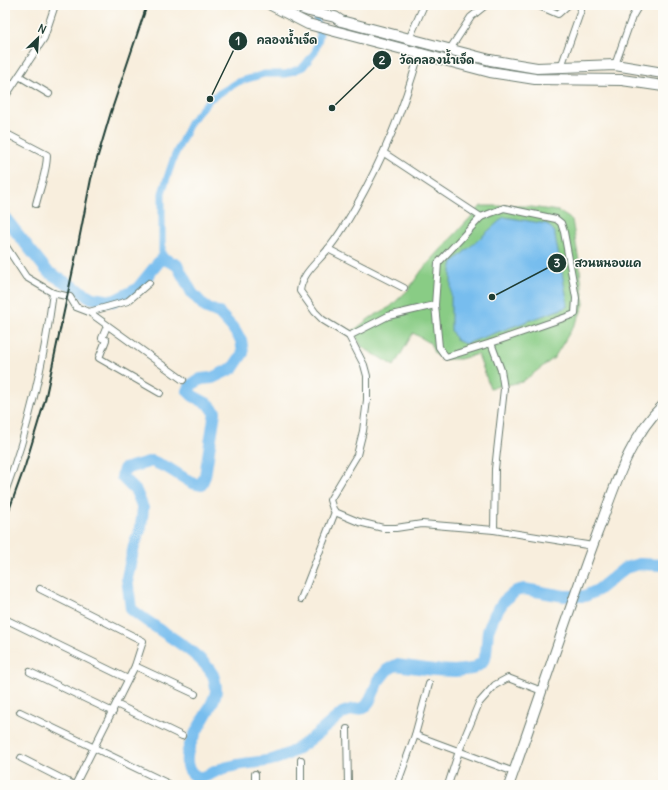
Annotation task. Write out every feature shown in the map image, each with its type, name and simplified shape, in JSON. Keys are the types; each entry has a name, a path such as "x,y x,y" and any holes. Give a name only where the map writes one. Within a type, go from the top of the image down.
{"main road":[{"path":"271,5 308,24 490,72 535,80 611,79 663,86"},
{"path":"292,5 309,11 335,17 341,21 490,60 536,68 615,65 663,73"}],"street":[{"path":"5,96 44,38 55,5"},
{"path":"409,39 424,5"},
{"path":"450,49 471,17 486,5"},
{"path":"537,5 558,14 568,5"},
{"path":"562,67 581,10 580,5"},
{"path":"615,65 632,17 640,5"},
{"path":"419,54 410,86 384,153 354,210 328,249 304,276 301,283 300,291 315,312 323,320 349,336 364,365 367,376 367,400 363,431 357,454 330,500 333,509 335,512 360,522 383,528 396,528 422,524 494,530 592,546"},
{"path":"19,76 49,94"},
{"path":"5,133 47,155 47,165 36,204"},
{"path":"384,153 482,217"},
{"path":"504,208 556,219 561,223 576,298 575,314 446,357 439,347 435,305 438,264 482,217 504,208"},
{"path":"5,245 26,277 53,293 70,297 76,307 89,312 184,380"},
{"path":"328,249 404,288"},
{"path":"89,312 128,301 149,283"},
{"path":"5,492 19,454 28,422 48,331 53,293"},
{"path":"349,336 388,316 435,305"},
{"path":"108,326 102,338 106,340 99,358 160,393"},
{"path":"491,343 501,370 504,389 495,469 494,530"},
{"path":"509,785 592,546 623,468 637,439 654,414 663,405"},
{"path":"301,599 335,512"},
{"path":"21,758 75,785 135,666 143,641 40,589"},
{"path":"5,619 128,679"},
{"path":"135,666 195,694"},
{"path":"30,672 113,712"},
{"path":"448,785 459,751 479,703 495,685 508,678 542,691"},
{"path":"397,785 415,735 429,684"},
{"path":"116,704 182,736"},
{"path":"20,712 95,747 170,785"},
{"path":"347,729 348,785"},
{"path":"415,735 514,772"},
{"path":"301,760 301,785"},
{"path":"255,774 255,785"}],"green space":[{"path":"481,206 525,206 558,211 572,220 584,304 578,319 554,358 522,382 490,388 478,354 460,359 442,359 434,353 430,343 413,333 394,366 362,347 353,331 370,318 390,307 408,290 422,270"}],"water":[{"path":"504,217 547,224 554,231 567,299 567,307 465,344 456,340 451,330 451,270 453,262"}],"waterway":[{"path":"162,258 162,193 174,157 191,121 210,99 238,82 264,74 286,74 303,67 315,52 320,35 313,5"},
{"path":"5,218 48,272 92,298 113,301 137,289 162,258 177,265 192,293 205,307 219,313 232,327 241,340 243,353 233,368 212,378 201,379 191,385 188,391 193,396 208,404 215,412 205,476 201,485 192,483 168,468 152,461 124,469 122,477 136,491 143,508 141,527 134,546 127,578 131,609 187,648 198,657 213,675 216,690 214,699 196,732 187,755 187,765 192,773 197,776 201,777 238,765 273,760 295,750 342,713 364,708 368,704 379,680 387,670 396,665 434,670 455,671 472,669 482,663 486,654 488,631 495,614 504,601 516,591 524,589 564,596 585,596 598,590 625,568 639,564 663,565"}],"railway":[{"path":"5,521 25,466 45,400 91,179 111,112 147,5"}],"place":[{"name":"คลองน้ำเจ็ด","path":"210,99"},
{"name":"วัดคลองน้ำเจ็ด","path":"332,108"},
{"name":"สวนหนองแค","path":"492,297"}]}
